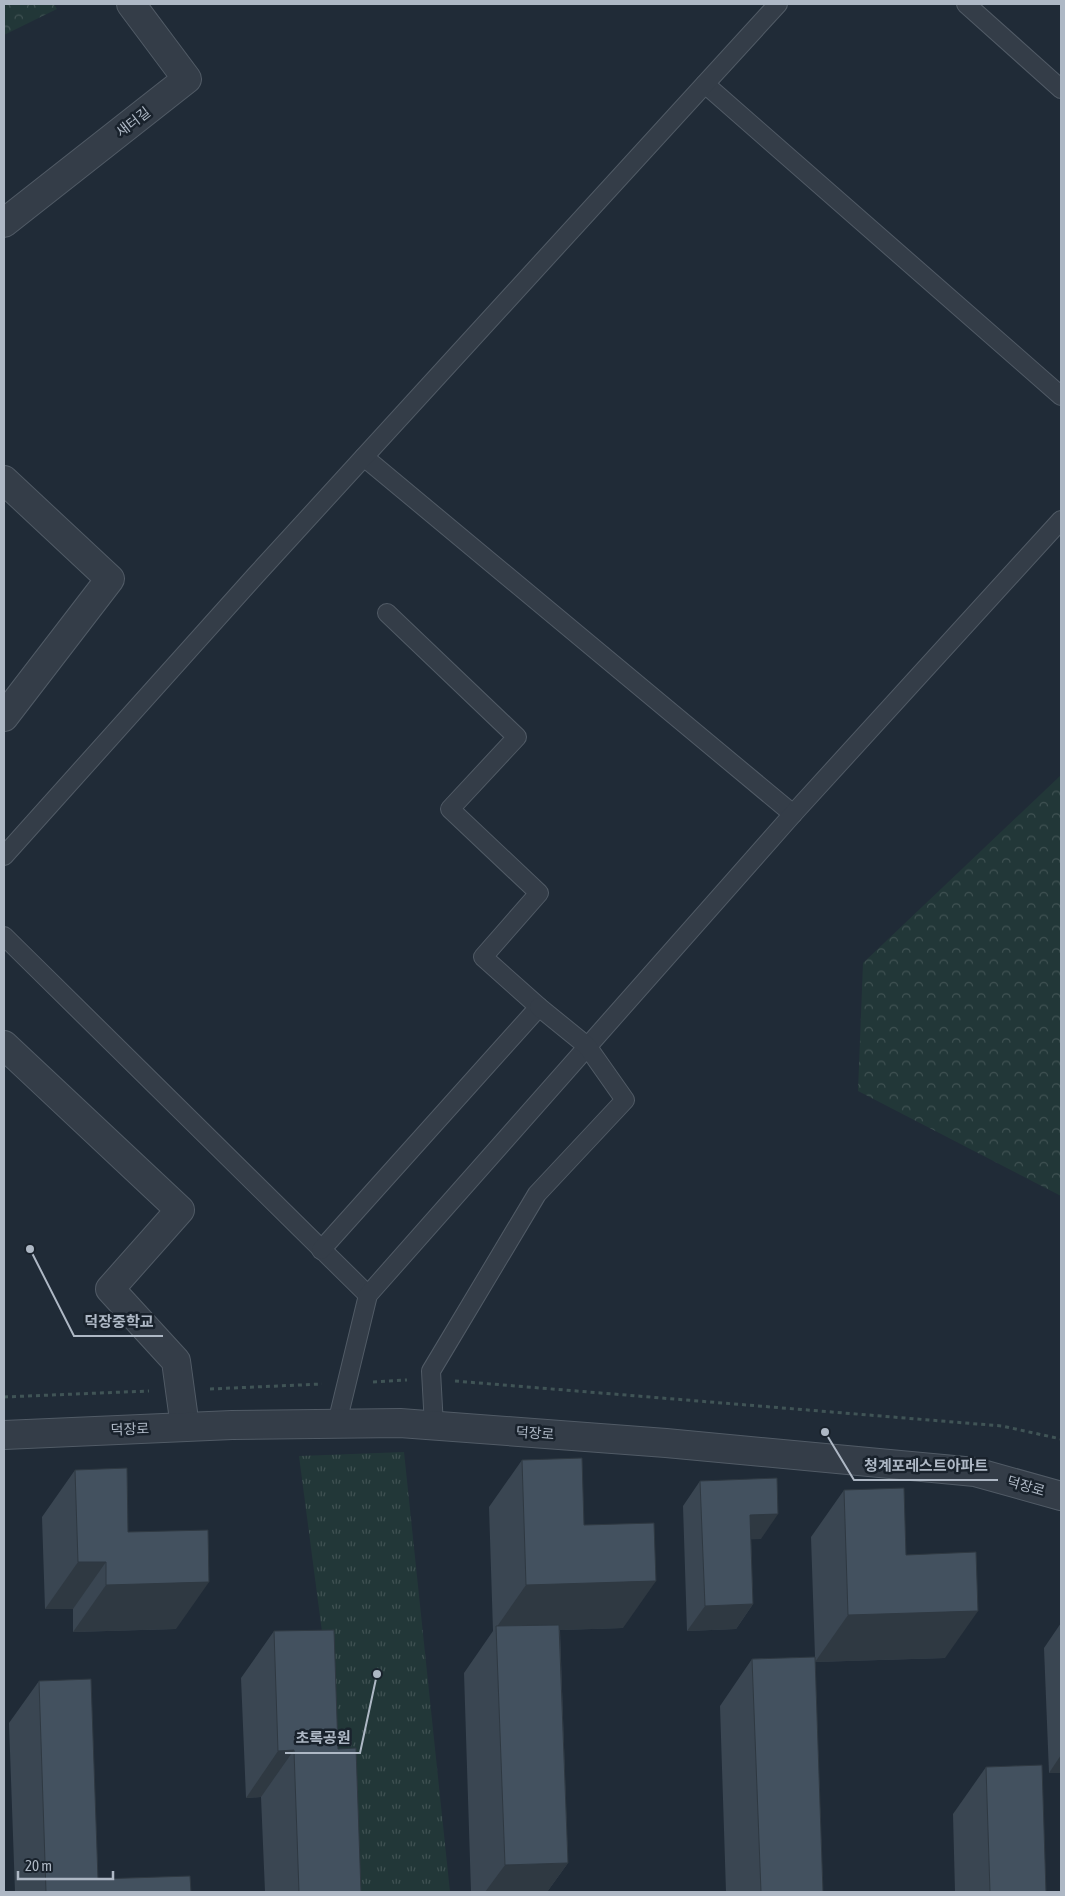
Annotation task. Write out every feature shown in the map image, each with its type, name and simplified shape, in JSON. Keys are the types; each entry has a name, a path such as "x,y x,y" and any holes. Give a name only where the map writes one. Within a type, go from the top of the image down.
{"street":[{"name":"새터길","path":"4,224 187,79 131,4"},
{"path":"4,480 110,579 4,717"},
{"path":"4,1045 180,1210 110,1290 176,1361 185,1427"},
{"name":"덕장로","path":"4,1435 185,1427 400,1422 666,1443 975,1472 1061,1496"}],"lane":[{"path":"4,856 364,457 778,4"},
{"path":"966,4 1061,89"},
{"path":"705,84 1061,396"},
{"path":"364,457 793,814"},
{"path":"337,1423 368,1295 793,814 1061,520"},
{"path":"387,613 517,737 450,809 539,893 483,957 539,1007 587,1046 625,1100 537,1194 431,1371 434,1426"},
{"path":"4,936 368,1295"},
{"path":"321,1250 539,1007"}],"path":[{"path":"4,1397 431,1379 1002,1426 1061,1439"}],"green space":[{"path":"4,4 54,4 57,9 4,35"},
{"path":"1061,775 1061,1196 858,1091 863,963"},
{"path":"404,1452 450,1892 356,1892 299,1456"}],"building":[{"path":"582,1458 584,1525 654,1523 656,1581 526,1585 522,1460"},
{"path":"127,1468 128,1532 208,1530 209,1582 106,1585 106,1562 78,1562 75,1470"},
{"path":"777,1478 778,1514 750,1515 753,1604 705,1606 700,1481"},
{"path":"904,1488 906,1555 976,1552 978,1611 848,1615 844,1490"},
{"path":"559,1625 568,1863 505,1865 496,1626"},
{"path":"334,1630 338,1749 356,1748 361,1892 299,1892 294,1750 278,1751 274,1631"},
{"path":"815,1657 823,1892 761,1892 752,1659"},
{"path":"91,1679 98,1879 190,1876 191,1892 46,1892 39,1681"},
{"path":"1042,1765 1046,1892 990,1892 986,1767"}],"place":[{"name":"덕장중학교","path":"30,1249"},
{"name":"청계포레스트아파트","path":"825,1432"},
{"name":"초록공원","path":"377,1674"}]}
